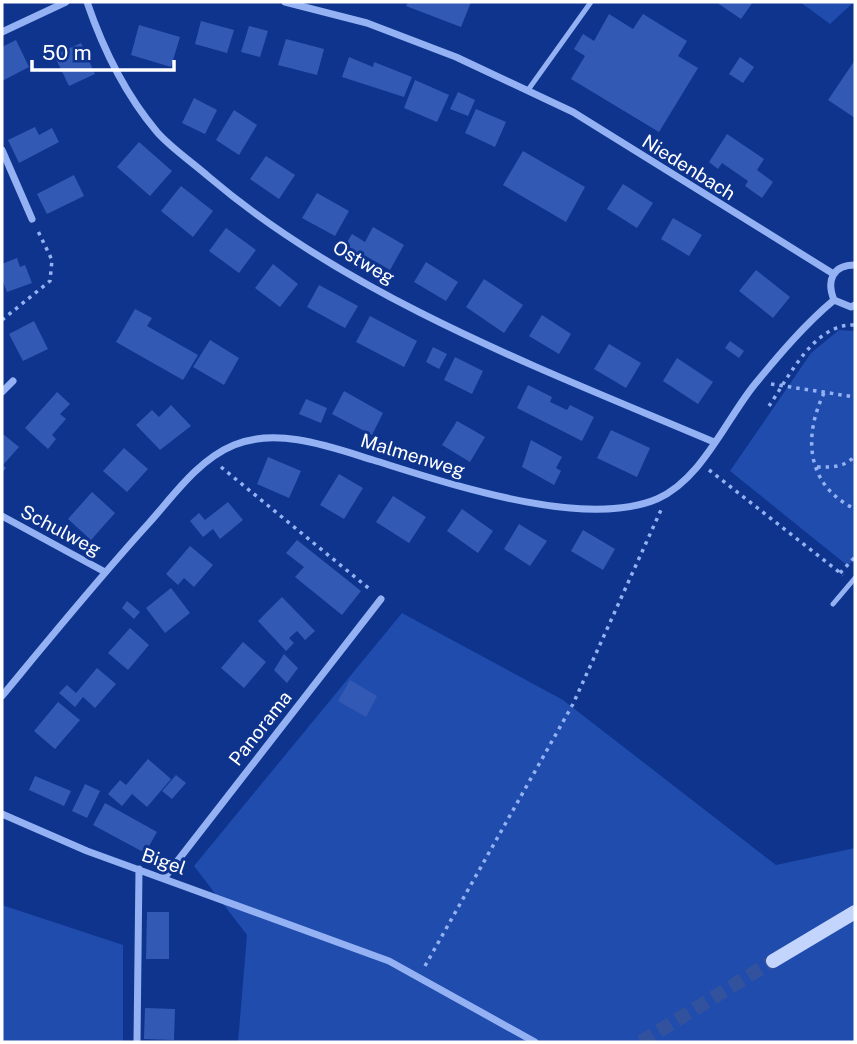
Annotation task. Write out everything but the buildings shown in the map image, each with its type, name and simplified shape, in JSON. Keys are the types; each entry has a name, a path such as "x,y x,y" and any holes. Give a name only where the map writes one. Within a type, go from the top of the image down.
{"street":[{"path":"2,32 65,2"},
{"name":"Ostweg","path":"87,2 114,70 158,133 253,214 370,286 541,369 714,442"},
{"name":"Niedenbach","path":"285,2 367,23 456,57 573,111 832,273"},
{"path":"2,150 32,219"},
{"path":"855,265 844,265 832,273 829,287 834,300 851,307 855,305"},
{"name":"Malmenweg","path":"2,696 105,572 196,469 234,445 260,440 300,440 459,486 534,503 616,508 654,500 679,488 754,385 817,314 834,300"},
{"path":"2,392 13,381"},
{"name":"Schulweg","path":"2,516 105,572"},
{"name":"Panorama","path":"165,877 381,599"},
{"name":"Bigel","path":"2,814 139,869 389,961 535,1042"},
{"path":"136,1042 139,869"},
{"path":"773,961 855,912"}],"lane":[{"path":"528,90 591,2"},
{"path":"833,604 853,580"}],"path":[{"path":"2,320 50,281 52,260 32,219"},
{"path":"769,406 808,350 830,330 855,325"},
{"path":"754,385 783,385 855,397"},
{"path":"824,393 814,414 809,442 817,467 830,491 855,509"},
{"path":"817,467 847,464 855,456"},
{"path":"211,459 381,599"},
{"path":"699,462 840,573 853,580"},
{"path":"419,977 573,704 668,493"},
{"path":"840,573 855,556"}],"shaded area":[{"path":"800,2 854,2 830,24"},
{"path":"839,330 855,331 855,558 848,566 730,471 811,353"},
{"path":"402,613 563,700 776,865 855,848 855,1042 238,1042 247,935 194,866"},
{"path":"2,905 123,945 123,1042 2,1042"}],"tunnel":[{"path":"641,1042 773,961"}]}
